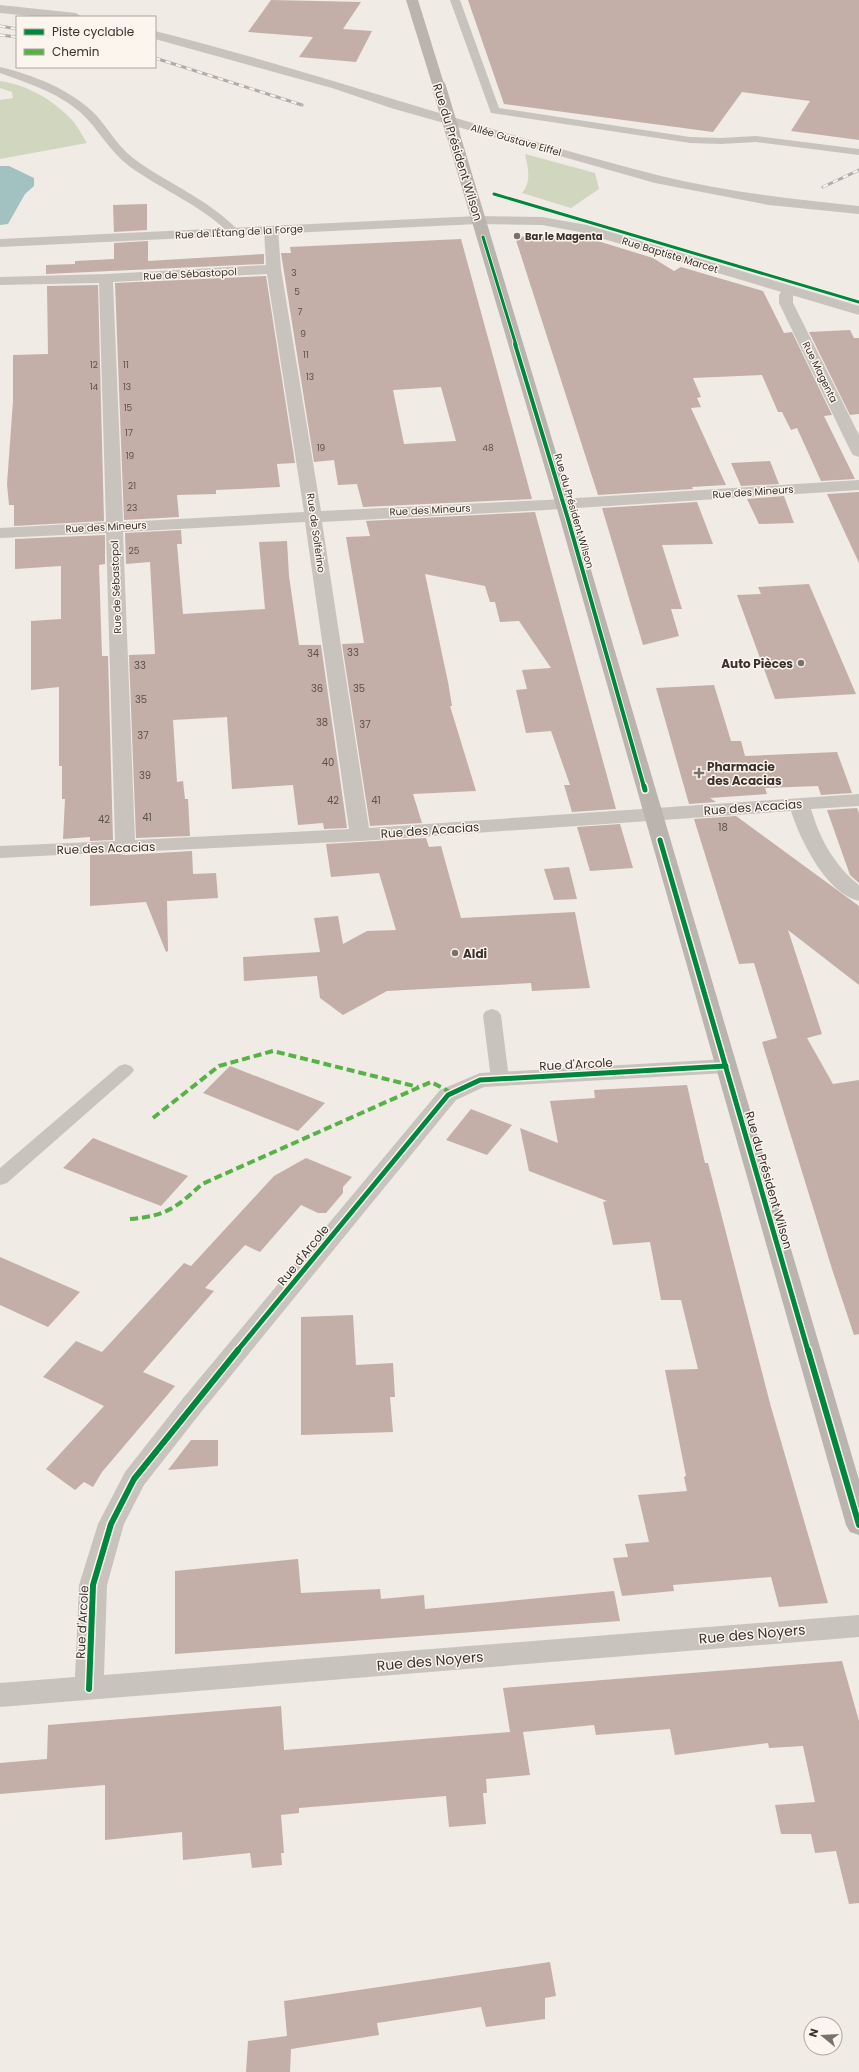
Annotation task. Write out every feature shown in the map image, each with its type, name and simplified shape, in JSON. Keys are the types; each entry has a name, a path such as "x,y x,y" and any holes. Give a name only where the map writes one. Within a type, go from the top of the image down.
{"main road":[{"name":"Rue du Président Wilson","path":"412,0 563,504 859,1525"}],"street":[{"path":"0,9 66,16"},
{"name":"Allée Gustave Eiffel","path":"156,35 324,81 396,105 660,180 769,201 859,210"},
{"name":"Rue de l'Étang de la Forge","path":"0,243 478,220"},
{"name":"Rue Baptiste Marcet","path":"478,220 542,221 563,223 859,311"},
{"name":"Rue de Solférino","path":"271,230 274,269 313,516 360,835"},
{"name":"Rue de Sébastopol","path":"0,281 106,278 274,269"},
{"name":"Rue de Sébastopol","path":"106,278 125,848"},
{"name":"Rue Magenta","path":"789,290 786,295 786,303 859,452"},
{"name":"Rue des Mineurs","path":"0,532 563,504 859,485"},
{"name":"Rue des Acacias","path":"0,852 125,848 360,835 859,800"},
{"path":"799,804 808,831 828,867 840,881 859,895"},
{"name":"Rue d'Arcole","path":"89,1689 93,1585 110,1524 134,1479 193,1404 448,1095 480,1080 726,1066"},
{"name":"Rue des Noyers","path":"0,1696 859,1626"}],"lane":[{"path":"455,0 495,111 690,140 721,142 756,139 859,152"},
{"path":"0,70 60,93 79,105 93,119 120,153 133,164 209,211 227,224 234,232"},
{"path":"492,1015 500,1079"},
{"path":"0,1178 125,1070"}],"green space":[{"path":"0,81 20,86 38,94 56,105 73,121 87,143 0,159 0,100 13,98 12,92 0,88"},
{"path":"525,154 595,173 599,189 571,208 522,193 528,180"}],"water":[{"path":"0,166 9,166 34,178 34,186 25,194 8,224 0,225"}],"building":[{"path":"271,0 361,2 343,29 372,31 356,62 299,57 313,37 248,32"},
{"path":"468,0 859,0 859,140 791,131 810,101 742,92 713,132 504,104"},
{"path":"147,204 147,230 114,232 113,205"},
{"path":"575,234 653,258 674,271 681,267 763,291 784,333 792,332 832,415 824,416 855,479 821,481 797,428 791,430 782,412 778,412 762,375 693,378 701,397 697,398 701,407 691,408 726,485 692,487 693,489 598,495 515,237"},
{"path":"461,239 532,499 363,507 357,484 338,485 334,460 314,462 281,253 291,253 290,247","holes":["441,387 456,441 404,444 393,390"]},
{"path":"148,241 148,261 264,254 264,264 46,274 46,265 75,264 75,261 114,259 114,243"},
{"path":"266,276 295,463 277,464 280,487 216,490 216,494 177,495 179,517 124,520 115,283"},
{"path":"98,285 104,521 14,526 14,505 9,505 7,484 13,401 13,355 48,354 47,286"},
{"path":"850,330 854,338 859,338 859,414 850,415 809,332"},
{"path":"770,461 779,484 741,486 731,463"},
{"path":"859,492 859,563 827,494"},
{"path":"784,496 794,523 759,524 747,499"},
{"path":"697,502 713,544 662,545 682,609 671,609 679,636 643,645 602,508"},
{"path":"535,512 616,809 572,812 564,785 570,785 551,731 526,733 516,690 527,689 522,670 551,668 519,621 500,622 495,602 490,602 485,586 425,574 448,682 452,706 450,706 476,791 413,794 422,823 370,826 342,644 364,643 346,537 370,536 366,521"},
{"path":"181,530 182,544 177,544 183,614 265,609 259,542 287,541 289,576 299,645 321,645 347,828 324,829 323,823 298,825 293,785 232,789 227,717 173,720 177,782 183,781 185,799 188,799 190,836 136,838 129,655 155,654 150,562 126,564 125,533"},
{"path":"105,535 105,564 99,565 102,656 108,656 113,840 90,841 90,837 63,839 65,799 62,799 62,766 59,766 59,687 31,690 31,621 61,619 61,566 15,569 15,539"},
{"path":"809,584 856,694 775,699 737,595 761,594 758,587"},
{"path":"714,685 731,741 741,741 745,756 837,752 852,793 821,795 818,786 765,788 767,794 710,798 716,802 689,804 656,688"},
{"path":"857,808 859,813 859,883 850,875 827,810"},
{"path":"736,816 859,906 859,985 788,930 822,1034 807,1038 833,1084 859,1080 859,1334 854,1335 832,1269 762,1042 777,1038 754,963 739,964 694,819"},
{"path":"620,824 633,868 590,871 577,827"},
{"name":"Aldi","path":"426,838 429,847 441,846 461,918 575,912 590,988 532,991 531,983 387,991 343,1015 320,998 317,976 244,981 243,957 320,952 314,918 338,916 343,944 367,931 396,930 379,873 331,877 326,844"},
{"path":"192,851 193,874 216,873 218,898 167,901 168,951 166,952 146,902 90,906 90,855 125,855"},
{"path":"569,867 577,899 554,900 544,869"},
{"path":"230,1066 325,1103 298,1131 203,1093"},
{"path":"687,1085 705,1163 708,1163 771,1407 828,1603 779,1607 771,1577 673,1585 674,1591 622,1596 613,1558 628,1557 625,1544 649,1542 638,1495 687,1491 684,1477 686,1476 665,1370 698,1369 681,1300 661,1300 650,1242 613,1245 603,1202 607,1201 529,1171 520,1128 558,1143 550,1101 595,1098 594,1090"},
{"path":"471,1109 512,1125 487,1155 446,1140"},
{"path":"93,1138 188,1176 161,1206 63,1168"},
{"path":"306,1158 352,1177 343,1187 343,1193 326,1213 318,1213 301,1205 260,1252 245,1245 205,1288 214,1291 143,1372 175,1386 102,1472 93,1487 84,1482 75,1490 46,1469 104,1406 43,1377 76,1341 102,1352 184,1263 191,1266 274,1176"},
{"path":"0,1257 80,1292 48,1327 0,1305"},
{"path":"353,1315 356,1365 393,1363 395,1397 390,1397 393,1432 301,1435 301,1317"},
{"path":"191,1440 218,1440 218,1466 168,1470"},
{"path":"298,1559 301,1593 380,1589 381,1599 424,1595 425,1609 614,1591 620,1621 175,1654 175,1571"},
{"path":"842,1661 859,1721 859,1903 849,1904 836,1851 815,1853 811,1834 781,1834 775,1805 815,1802 803,1746 769,1748 768,1743 675,1755 670,1729 596,1735 594,1725 523,1732 530,1775 486,1779 487,1793 483,1793 486,1824 449,1827 446,1796 299,1808 299,1813 281,1815 284,1853 281,1853 282,1865 252,1868 250,1853 183,1860 182,1832 105,1840 105,1785 0,1794 0,1763 47,1759 48,1725 281,1706 284,1750 510,1732 503,1688"},
{"path":"550,1962 556,1996 545,1998 545,2019 486,2027 481,2007 377,2023 379,2035 291,2049 290,2072 246,2072 248,2041 287,2036 284,2001"}],"railway":[{"path":"0,26 16,29"},
{"path":"0,35 16,37"},
{"path":"156,58 302,105"},
{"path":"823,187 859,170"}],"marked path":[{"path":"153,1118 219,1066 273,1051 418,1087"},
{"path":"130,1219 163,1214 177,1206 202,1184 431,1082 452,1093"}],"cycle path":[{"path":"494,194 859,302"},
{"path":"483,237 568,519 645,790"},
{"path":"660,840 859,1525"},
{"path":"89,1689 93,1585 111,1524 134,1479 193,1404 448,1095 480,1080 726,1066"}],"place":[{"name":"Bar le Magenta","path":"517,236"},
{"name":"Auto Pièces","path":"801,663"},
{"name":"Pharmacie des Acacias","path":"699,773"},
{"name":"Aldi","path":"455,953"}]}
